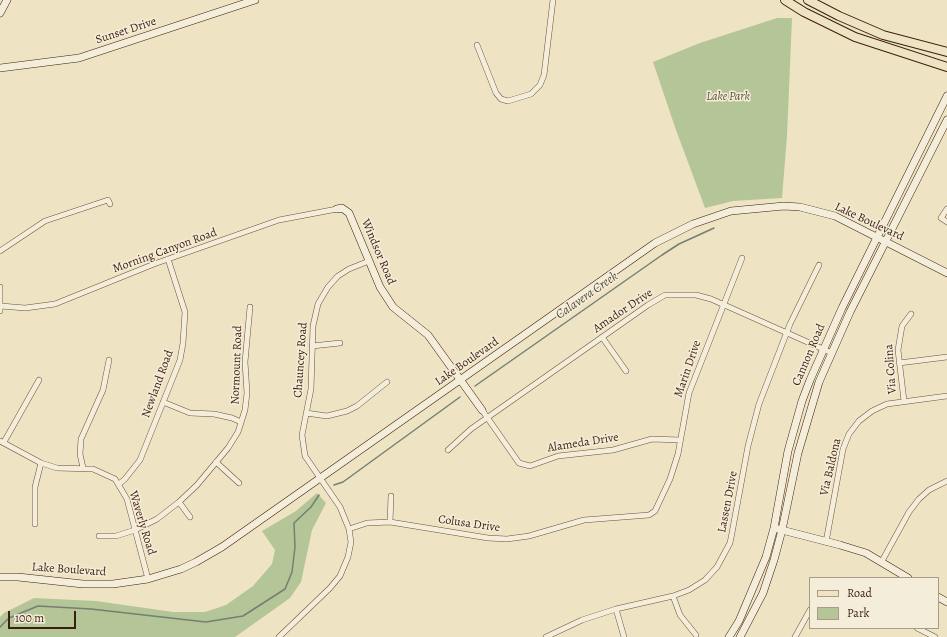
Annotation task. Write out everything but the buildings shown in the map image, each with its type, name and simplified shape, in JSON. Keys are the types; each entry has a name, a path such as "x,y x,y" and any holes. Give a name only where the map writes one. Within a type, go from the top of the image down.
{"main road":[{"path":"0,12 7,0"},
{"name":"Sunset Drive","path":"0,68 79,58 255,0"},
{"path":"785,0 804,12 863,40 947,67"},
{"path":"808,0 839,16 883,35 947,52"},
{"path":"863,40 866,38 874,39 883,35"},
{"name":"Cannon Road","path":"730,637 753,590 766,557 774,528 792,437 802,401 823,349 947,96"},
{"name":"Cannon Road","path":"740,637 763,593 782,530 802,439 812,404 832,352 947,120"},
{"path":"920,152 928,156"},
{"name":"Lake Boulevard","path":"0,576 83,584 112,584 148,578 181,569 196,562 222,547 655,243 698,222 745,208 784,206 800,207 835,216 887,241 947,273"},
{"name":"Windsor Road","path":"337,208 342,208 350,213 380,287 393,307 428,335 461,379"},
{"name":"Alameda Drive","path":"461,379 482,410"},
{"path":"774,528 866,553 882,561 906,577"}],"street":[{"path":"477,45 496,93 501,98 508,101 531,94 540,85 544,75 554,0"},
{"path":"0,251 45,221 108,200 110,204"},
{"name":"Morning Canyon Road","path":"0,308 25,308 55,304 168,259 279,220 337,208"},
{"path":"947,209 941,218 947,222"},
{"name":"Marin Drive","path":"655,511 670,479 678,454 689,393 742,258"},
{"name":"Newland Road","path":"119,484 130,474 140,460 180,360 185,326 183,303 168,259"},
{"name":"Chauncey Road","path":"349,530 335,501 305,456 302,435 311,389 314,316 318,304 328,287 338,276 349,269 369,261"},
{"name":"Lassen Drive","path":"546,637 582,620 616,609 673,596 689,590 705,580 722,560 730,544 748,446 759,404 786,333 819,265"},
{"path":"0,287 0,308"},
{"name":"Amador Drive","path":"448,450 487,418 602,337 665,295 696,295 723,305 832,352"},
{"name":"Normount Road","path":"98,536 116,536 135,530 157,519 179,502 197,485 228,448 246,410 247,393 245,362 250,307"},
{"name":"Via Colina","path":"904,401 898,350 902,326 911,314"},
{"path":"602,337 626,371"},
{"path":"312,346 340,343"},
{"path":"899,363 947,357"},
{"path":"83,468 80,454 81,438 104,390 109,360"},
{"path":"2,442 38,380"},
{"path":"306,413 327,416 347,411 357,406 387,382"},
{"name":"Via Baldona","path":"826,542 843,450 849,434 859,421 872,411 887,404 947,396"},
{"path":"163,402 190,413 214,414 232,418 241,422"},
{"name":"Alameda Drive","path":"482,410 519,463 530,466 558,456 613,450 652,439 680,440"},
{"name":"Waverly Road","path":"2,442 41,463 57,468 83,468 102,472 115,479 127,499 148,578"},
{"path":"216,462 239,483"},
{"path":"35,524 35,487 41,463"},
{"path":"882,561 909,512 919,499 929,490 947,481"},
{"path":"390,522 391,496"},
{"path":"179,502 190,516"},
{"name":"Colusa Drive","path":"349,530 367,523 390,522 488,538 507,539 529,536 584,520 649,515 655,511"},
{"path":"279,637 330,588 340,576 348,557 351,542 349,530"},
{"path":"673,596 680,615 696,635"},
{"path":"616,609 624,637"},
{"path":"795,637 809,612"},
{"path":"919,629 935,637"}],"green space":[{"name":"Lake Park","path":"777,18 792,18 787,136 782,198 733,201 705,208 653,62 700,43"},
{"path":"317,493 326,503 312,530 301,582 290,598 235,637 0,637 0,617 4,613 34,598 96,601 173,612 205,612 226,605 253,586 272,564 275,550 262,531 296,511"}],"waterway":[{"name":"Calavera Creek","path":"475,386 662,255 679,244 714,228"},
{"name":"Calavera Creek","path":"334,485 343,482 460,397"},
{"name":"Calavera Creek","path":"0,627 9,618 38,606 91,609 206,622 243,616 285,589 292,572 295,547 294,523 311,507 319,495"}]}
